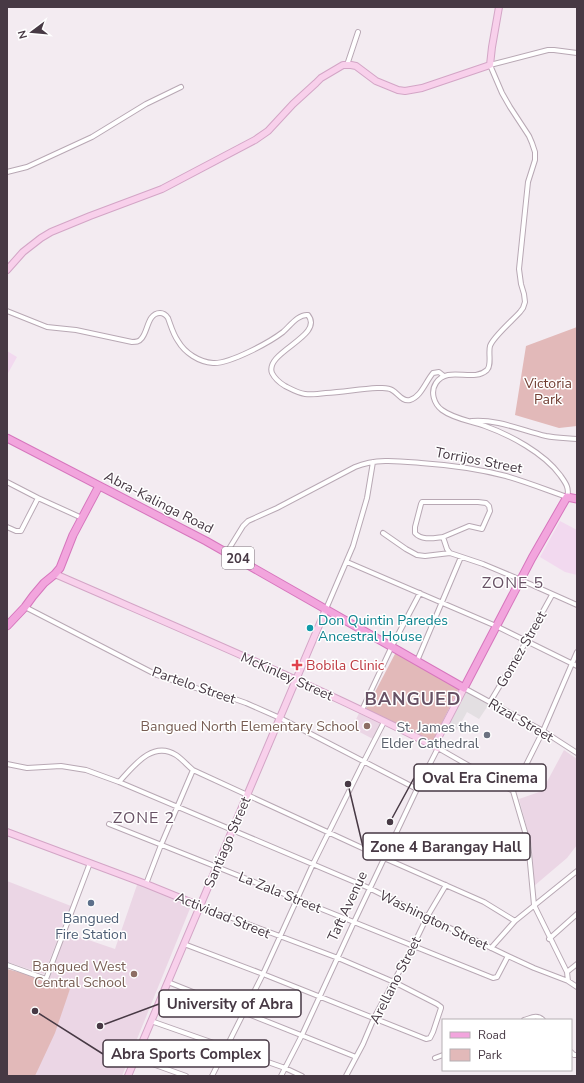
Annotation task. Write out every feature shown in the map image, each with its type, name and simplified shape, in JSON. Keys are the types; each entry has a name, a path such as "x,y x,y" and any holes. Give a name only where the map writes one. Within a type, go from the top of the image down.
{"main road":[{"name":"Abra-Kalinga Road","path":"7,438 227,552 464,688"},
{"path":"7,626 25,607 44,583 60,568 82,518 99,486"},
{"name":"Torrijos Street","path":"567,497 577,499"},
{"name":"Taft Avenue","path":"464,688 532,558 567,497"}],"street":[{"path":"499,7 490,65 504,98 529,136 532,143 535,160 528,182 519,269 525,302 524,308 491,343 488,352 487,370 477,374 451,374 444,376 435,384 434,401 448,414 484,426 524,444 556,469 565,482 568,492 567,497"},
{"path":"347,64 358,32"},
{"path":"7,270 23,252 51,232 162,189 255,140 268,131 293,104 321,78 347,64 356,66 370,77 383,84 405,91 422,88 490,65 548,50 577,53"},
{"path":"7,172 27,167 92,137 146,104 181,88"},
{"path":"7,311 47,327 76,330 132,342 140,341 143,338 153,316 156,314 166,315 177,340 183,348 199,360 214,363 223,362 263,345 276,337 299,318 308,315 311,320 311,324 308,332 279,356 272,365 271,370 273,376 277,380 297,392 313,395 387,388 392,389 406,400 414,398 418,394 433,373 438,372 444,376"},
{"path":"469,421 482,420 506,424 546,436 577,439"},
{"name":"Torrijos Street","path":"227,552 243,526 248,521 277,508 355,467 373,462 394,460 464,468 506,476 567,497"},
{"path":"326,609 353,546 367,498 373,462"},
{"path":"7,482 82,518"},
{"path":"7,528 21,531 38,498"},
{"path":"422,502 478,502 490,506 490,511 482,530 469,526 443,537 432,539 421,538 415,534 415,527 422,502"},
{"path":"383,533 417,555 425,556 450,553 483,564 577,605"},
{"path":"443,537 450,553"},
{"path":"417,661 461,557"},
{"path":"347,562 496,626 577,666"},
{"name":"McKinley Street","path":"55,574 362,710 436,747 513,791"},
{"path":"362,710 392,646 420,594"},
{"name":"Gomez Street","path":"490,702 552,595"},
{"name":"Partelo Street","path":"25,607 157,675 208,692 235,699 280,718 417,788"},
{"name":"Santiago Street","path":"128,1076 326,609"},
{"path":"568,981 566,972 534,905 528,842 513,791 543,731 577,652"},
{"name":"Rizal Street","path":"464,688 543,731 577,753"},
{"name":"Taft Avenue","path":"281,1076 302,1035 464,688"},
{"path":"212,1076 263,974 313,864 384,722"},
{"path":"119,782 136,763 150,753 162,751 176,755 193,770 384,858 484,902 515,921"},
{"name":"Washington Street","path":"7,764 26,768 61,766 86,770 119,782 370,888 427,918 534,968 568,981 577,987"},
{"path":"146,884 161,844 193,770"},
{"path":"499,783 512,783 521,774"},
{"name":"La Zala Street","path":"109,824 493,978 496,977 508,956"},
{"name":"Actividad Street","path":"7,832 338,958 394,982 437,1004 441,1008 433,1032 428,1039 374,1018"},
{"path":"7,965 46,979 90,863"},
{"path":"491,948 515,921 577,871"},
{"name":"Arellano Street","path":"346,1076 363,1044 374,1018 446,885"},
{"path":"549,938 577,914"},
{"path":"184,944 374,1018"},
{"path":"566,972 577,964"},
{"path":"168,982 356,1057"},
{"path":"527,1019 537,1017 541,1019"},
{"path":"151,1021 285,1068 302,1076"},
{"path":"435,1058 442,1055"},
{"path":"136,1058 186,1076"}],"shaded area":[{"path":"7,351 17,357 7,375"},
{"path":"560,521 577,530 577,575 565,572 540,557"},
{"path":"466,692 489,704 479,719 467,712 457,730 449,725"},
{"name":"Bangued North Elementary School","path":"359,713 381,724 373,739 352,728"},
{"path":"564,750 577,759 577,845 567,858 534,886 532,847 519,799 542,791"},
{"path":"7,881 71,906 44,974 7,962"},
{"path":"138,882 191,906 122,1076 35,1076 70,989 49,980 65,932 115,949"}],"green space":[{"name":"Victoria Park","path":"577,327 577,426 559,428 515,415 526,346"},
{"path":"396,652 459,688 432,743 365,711"},
{"path":"7,969 49,980 70,989 55,1033 35,1076 7,1076"}],"place":[{"name":"Don Quintin Paredes Ancestral House","path":"310,628"},
{"name":"Bobila Clinic","path":"297,665"},
{"name":"Bangued North Elementary School","path":"367,726"},
{"name":"St. James the Elder Cathedral","path":"487,735"},
{"name":"Zone 4 Barangay Hall","path":"348,784"},
{"name":"Oval Era Cinema","path":"390,822"},
{"name":"Bangued Fire Station","path":"91,903"},
{"name":"Bangued West Central School","path":"134,974"},
{"name":"Abra Sports Complex","path":"35,1011"},
{"name":"University of Abra","path":"100,1026"}],"district":[{"name":"ZONE 5","path":"513,582"},
{"name":"BANGUED","path":"413,699"},
{"name":"ZONE 2","path":"144,817"}]}
